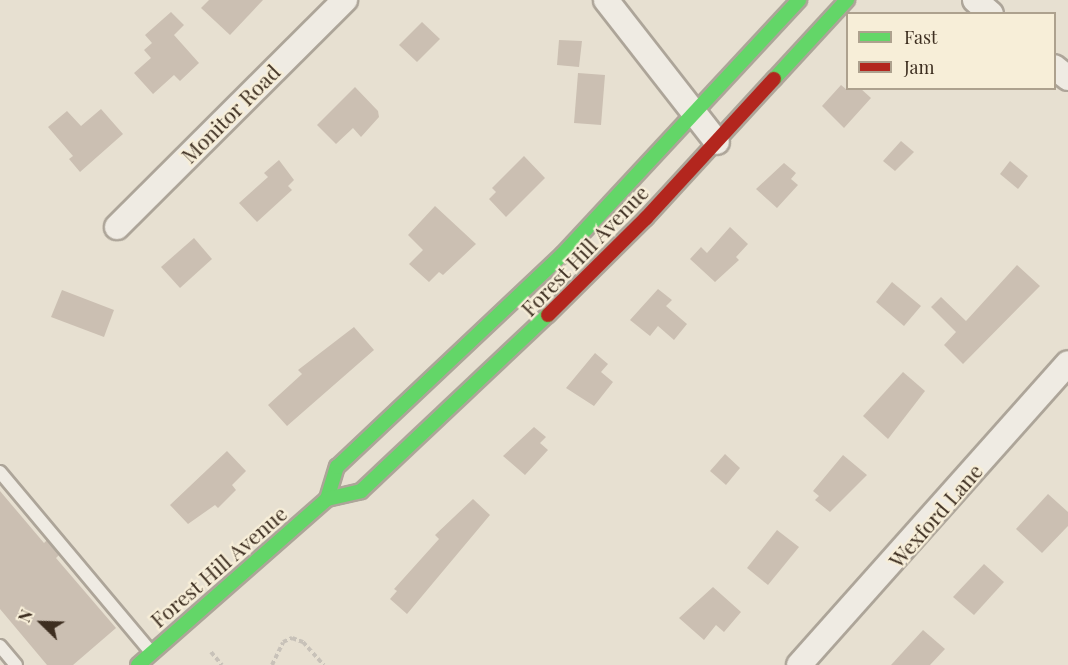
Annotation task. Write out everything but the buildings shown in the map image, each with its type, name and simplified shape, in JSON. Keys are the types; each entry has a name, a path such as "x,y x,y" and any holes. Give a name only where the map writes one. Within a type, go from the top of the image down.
{"main road":[{"name":"Forest Hill Avenue","path":"327,499 337,467 563,254 799,0"},
{"name":"Forest Hill Avenue","path":"138,665 327,499 361,491 473,389 564,302 717,142 847,0"}],"street":[{"name":"Monitor Road","path":"117,227 345,0"},
{"path":"606,0 717,142"},
{"path":"975,0 989,12"},
{"path":"1056,69 1068,78"},
{"name":"Wexford Lane","path":"799,665 1068,363"}],"lane":[{"path":"0,472 152,653"},
{"path":"0,646 16,665"}],"path":[{"path":"272,665 283,642 292,638 303,642 324,665"},
{"path":"210,652 222,665"}],"traffic: fast":[{"path":"327,499 337,467 563,254 799,0"},
{"path":"774,79 847,0"},
{"path":"138,665 327,499 361,491 548,315"}],"traffic: jam":[{"path":"548,315 646,218 774,79"}]}
